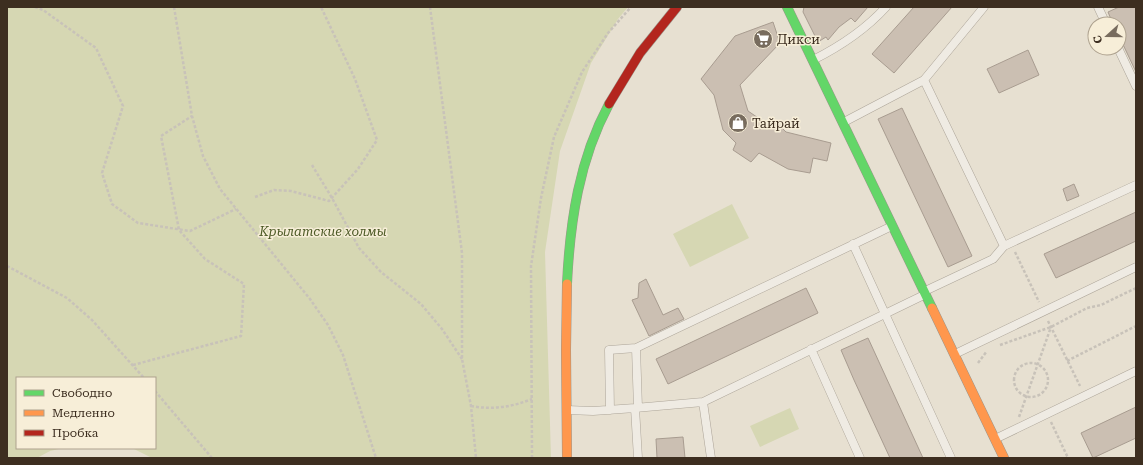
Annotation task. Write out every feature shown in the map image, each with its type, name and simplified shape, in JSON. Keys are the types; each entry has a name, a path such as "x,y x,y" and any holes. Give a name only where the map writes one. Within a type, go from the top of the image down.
{"street":[{"path":"567,458 565,324 567,275 576,194 592,141 632,64 647,42 677,7"},
{"path":"787,7 1004,458"}],"lane":[{"path":"813,60 856,35 873,21 886,7"},
{"path":"842,123 924,80 984,7"},
{"path":"1122,56 1136,86"},
{"path":"924,80 1004,246"},
{"path":"566,410 610,410 704,402 810,349 885,314 993,258 1004,246 1136,185"},
{"path":"610,410 609,350 636,348 893,226"},
{"path":"853,244 952,458"},
{"path":"954,354 1136,267"},
{"path":"636,348 638,458"},
{"path":"810,349 860,458"},
{"path":"995,439 1136,371"},
{"path":"704,402 711,458"}],"path":[{"path":"35,7 44,10 96,48 123,106 102,173 112,204 138,223 190,232 236,209"},
{"path":"174,7 192,116 203,156 220,189 310,299 328,325 343,356 376,458"},
{"path":"255,197 274,190 291,191 329,201 358,169 377,140 355,79 321,7"},
{"path":"430,7 462,253 462,360 471,406 476,458"},
{"path":"532,458 531,266 541,198 554,137 582,72 608,33 631,7"},
{"path":"133,365 241,336 244,284 205,259 179,230 162,136 192,116"},
{"path":"312,165 332,198 358,248 381,272 421,304 442,329 462,360"},
{"path":"1014,251 1044,311"},
{"path":"7,266 67,298 92,320 143,377"},
{"path":"995,347 1051,327 1087,308 1101,305 1136,288"},
{"path":"1068,361 1136,326"},
{"path":"1051,327 1085,396"},
{"path":"1014,430 1051,327"},
{"path":"975,366 987,350"},
{"path":"1030,362 1044,368 1048,374 1048,382 1046,389 1040,395 1033,397 1026,396 1015,388 1014,374 1024,364 1030,362"},
{"path":"156,392 212,458"},
{"path":"471,406 495,408 518,404 532,399"},
{"path":"1047,414 1068,458"}],"green space":[{"name":"Крылатские холмы","path":"7,7 628,7 618,19 591,63 560,151 545,252 551,458 152,458 134,449 156,449 156,377 16,377 16,449 59,449 50,451 37,458 7,458"},
{"path":"732,204 749,238 690,267 673,234"},
{"path":"790,408 799,429 760,447 750,426"}],"building":[{"path":"804,7 868,7 855,22 851,18 839,27 828,40 826,37 818,42 803,12"},
{"path":"914,7 952,7 894,73 872,54"},
{"path":"1119,7 1136,7 1136,72 1127,53 1127,16 1110,16 1108,12"},
{"path":"773,22 780,43 740,85 748,111 770,126 777,123 786,132 831,143 827,161 813,158 810,173 788,169 759,153 751,162 733,150 736,143 723,130 714,95 701,79 735,36"},
{"path":"1028,50 1039,75 999,93 987,69"},
{"path":"902,108 972,256 948,267 878,119"},
{"path":"1074,184 1079,196 1067,201 1063,189"},
{"path":"1136,212 1136,241 1056,278 1044,254"},
{"path":"646,279 663,315 678,308 684,319 649,336 632,300 638,298 639,283"},
{"path":"806,288 818,313 668,384 656,359"},
{"path":"868,338 923,458 890,458 854,380 841,350"},
{"path":"1136,407 1136,438 1093,458 1081,433"},
{"path":"683,437 685,458 657,458 656,439"}],"traffic: fast":[{"path":"787,7 932,308"},
{"path":"567,284 568,260 574,214 583,169 590,147 609,104"}],"traffic: slow":[{"path":"567,284 567,458"},
{"path":"932,308 1004,458"}],"traffic: jam":[{"path":"609,104 640,53 677,7"}],"place":[{"name":"Дикси","path":"763,39"},
{"name":"Тайрай","path":"738,123"}]}
